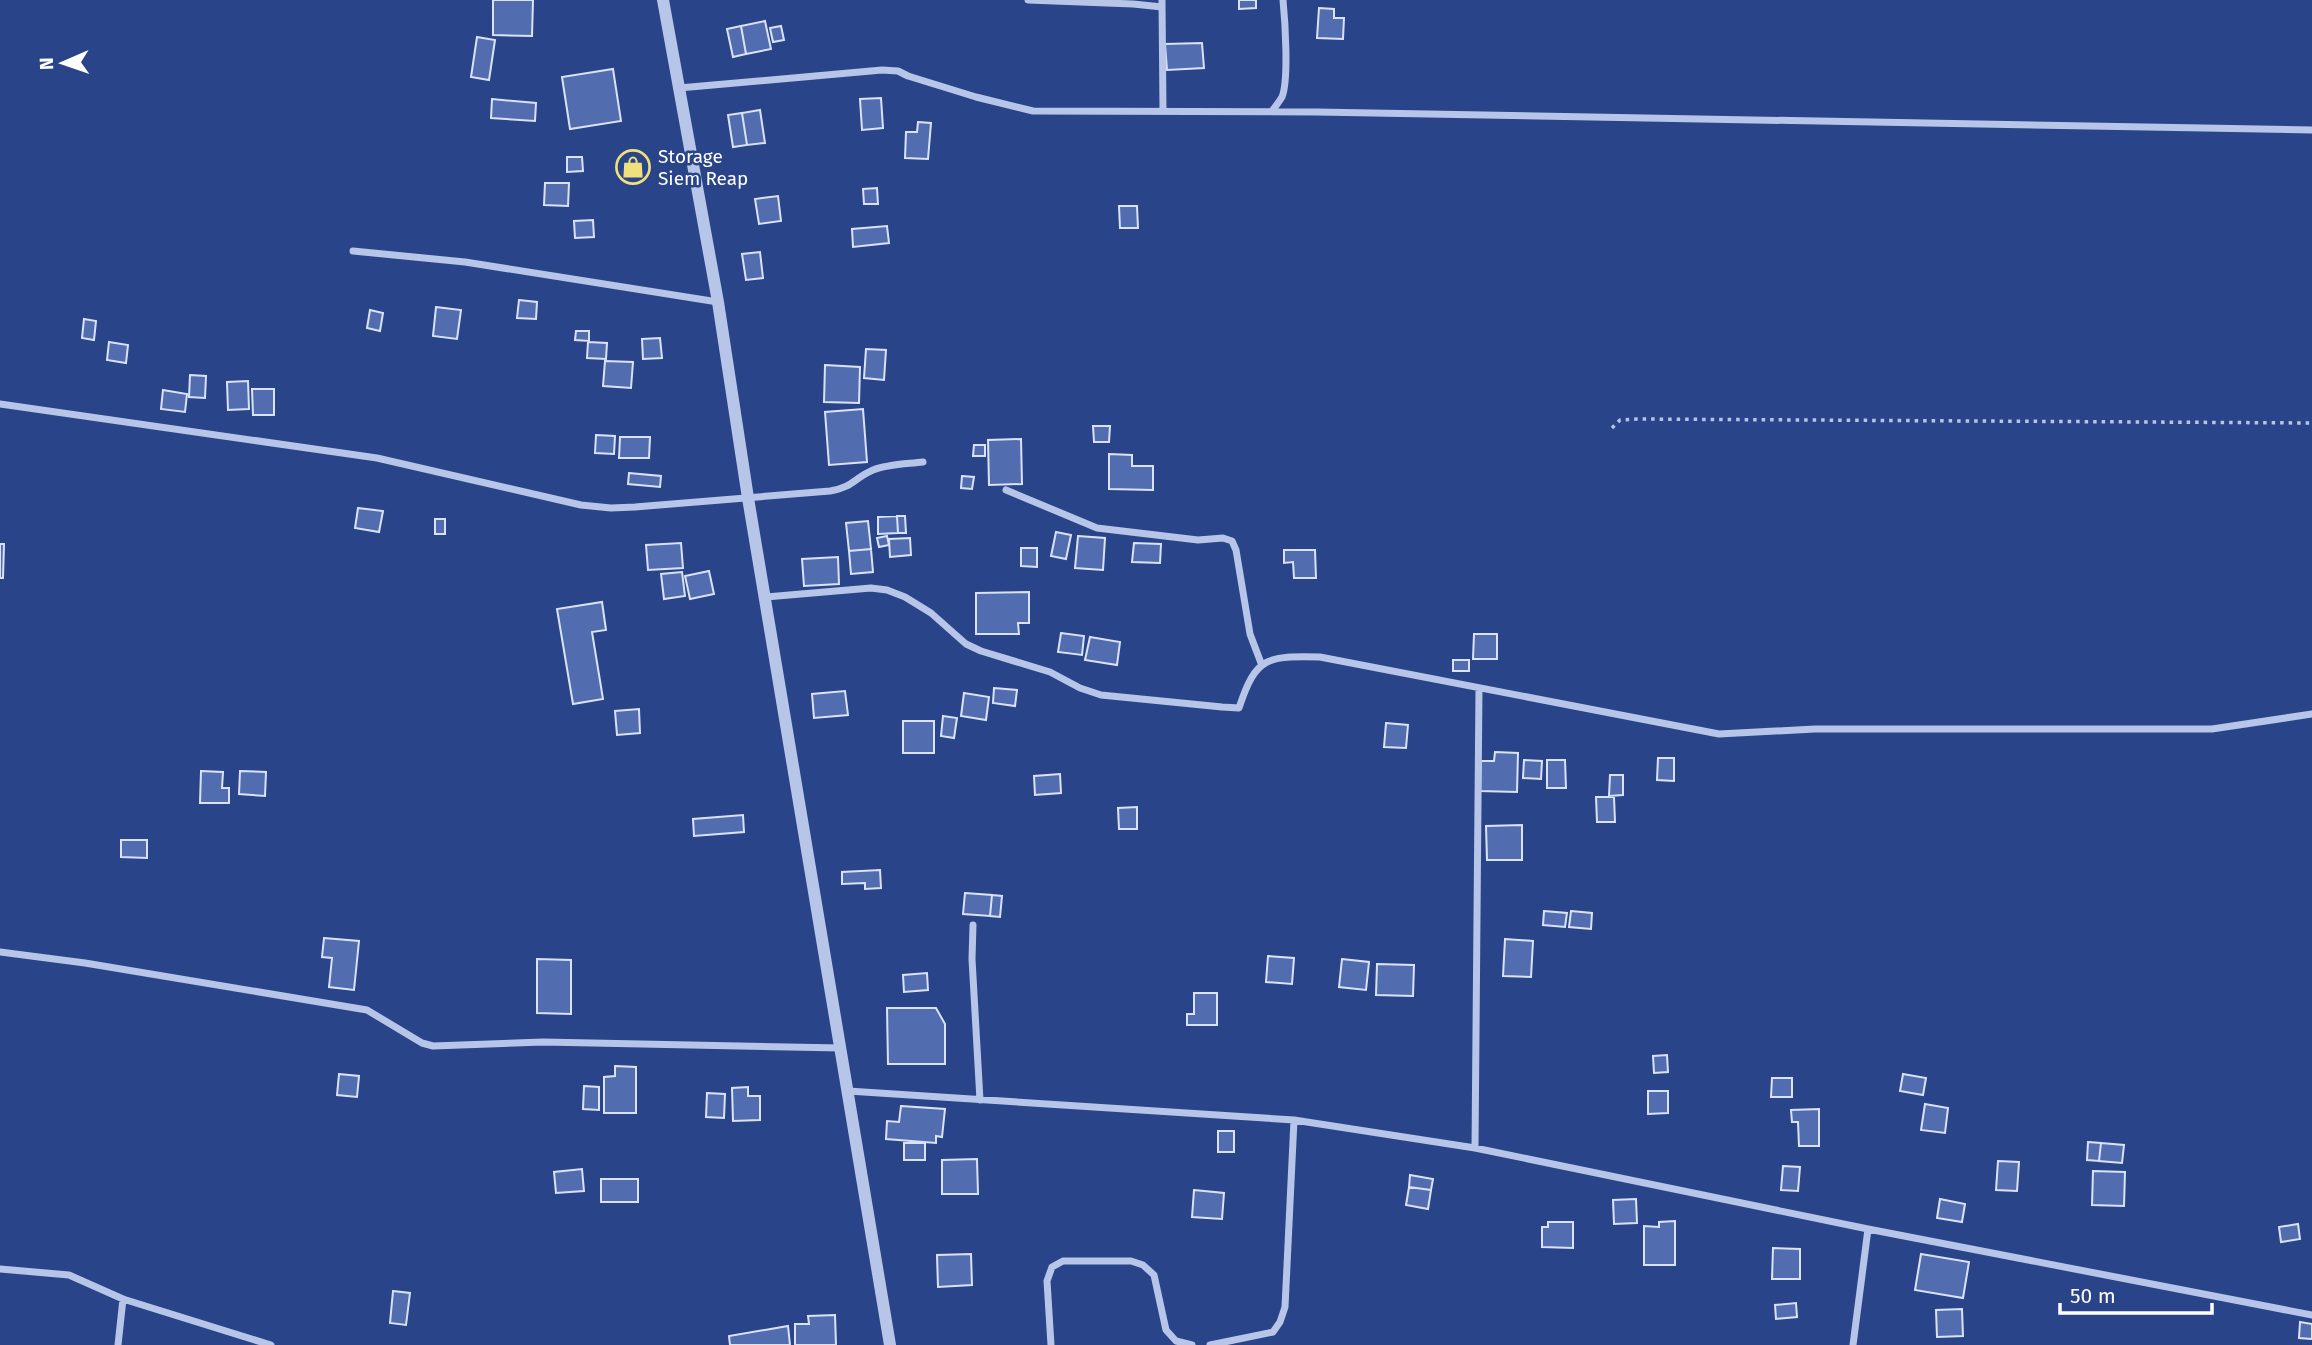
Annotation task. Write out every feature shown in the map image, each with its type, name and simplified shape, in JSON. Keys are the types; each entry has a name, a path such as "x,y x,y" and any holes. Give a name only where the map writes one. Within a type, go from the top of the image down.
{"street":[{"path":"663,0 718,302 748,498 890,1345"},
{"path":"1028,0 1162,4 1163,111"},
{"path":"1272,111 1281,99 1284,88 1283,0"},
{"path":"679,88 882,70 898,71 976,97 1026,110 1068,112 1272,111 2312,130"},
{"path":"353,251 465,262 718,302"},
{"path":"0,404 377,458 581,505 611,508 841,489 876,469 923,462"},
{"path":"1006,490 1097,528 1198,540 1223,538 1233,541 1251,634 1261,663"},
{"path":"766,597 871,588 887,590 905,597 930,613 966,644 1050,672 1080,688 1101,695 1239,708 1253,672 1261,663 1292,657 1320,657 1719,734 1815,729 2212,729 2312,714"},
{"path":"1475,1148 1479,688"},
{"path":"973,925 972,959 980,1100"},
{"path":"0,952 85,963 366,1010 422,1043 433,1046 543,1042 841,1048"},
{"path":"848,1091 1294,1120 1475,1148 1868,1230 2312,1315"},
{"path":"1210,1345 1273,1332 1280,1322 1285,1307 1294,1120"},
{"path":"1853,1345 1868,1230"},
{"path":"1051,1345 1047,1281 1052,1267 1063,1261 1131,1261 1143,1265 1154,1275 1166,1330 1176,1340 1192,1345"},
{"path":"0,1269 69,1275 123,1299 271,1345"},
{"path":"118,1345 123,1299"}],"path":[{"path":"1612,428 1620,421 1637,419 2312,423"}],"building":[{"path":"493,0 533,0 532,36 493,35"},
{"path":"1239,0 1256,0 1256,8 1239,9"},
{"path":"1319,8 1334,9 1334,18 1344,18 1343,39 1317,38"},
{"path":"765,21 771,49 746,54 741,26"},
{"path":"741,26 746,54 733,57 727,29"},
{"path":"781,26 784,40 773,42 770,28"},
{"path":"477,37 495,40 489,80 471,77"},
{"path":"1202,43 1204,68 1167,70 1165,44"},
{"path":"613,69 621,121 570,129 562,77"},
{"path":"881,98 883,128 862,130 860,99"},
{"path":"492,99 536,103 535,121 491,118"},
{"path":"760,110 765,143 747,145 742,113"},
{"path":"742,113 747,145 733,147 728,115"},
{"path":"918,122 931,123 928,159 905,158 906,132 917,132"},
{"path":"567,157 582,157 583,171 567,172"},
{"path":"545,183 569,183 568,206 544,205"},
{"path":"877,188 878,204 864,204 863,189"},
{"path":"778,196 781,221 759,224 755,199"},
{"path":"1119,206 1137,206 1138,228 1120,228"},
{"path":"593,220 594,237 575,238 574,221"},
{"path":"887,226 889,243 853,247 852,229"},
{"path":"760,252 763,278 746,280 742,254"},
{"path":"519,300 537,302 536,319 517,318"},
{"path":"436,307 461,310 457,339 433,336"},
{"path":"370,310 383,313 380,331 367,328"},
{"path":"84,319 96,321 94,340 82,338"},
{"path":"576,331 589,331 589,341 575,340"},
{"path":"660,338 662,358 643,359 642,339"},
{"path":"109,342 128,345 126,363 107,360"},
{"path":"588,342 607,343 606,359 587,358"},
{"path":"866,349 886,350 884,380 864,378"},
{"path":"605,361 633,362 631,388 603,386"},
{"path":"825,365 860,367 859,403 824,402"},
{"path":"190,375 206,376 205,398 189,397"},
{"path":"248,381 249,409 228,410 227,382"},
{"path":"252,389 274,389 274,415 253,415"},
{"path":"163,390 187,394 185,412 161,409"},
{"path":"863,409 867,462 829,465 825,412"},
{"path":"1093,426 1110,426 1109,442 1094,442"},
{"path":"596,435 615,436 614,454 595,453"},
{"path":"620,437 650,437 649,458 619,458"},
{"path":"1021,439 1022,484 989,485 988,440"},
{"path":"974,445 985,445 985,456 973,456"},
{"path":"1109,454 1132,455 1132,466 1153,466 1153,490 1109,489"},
{"path":"629,473 661,476 660,487 628,484"},
{"path":"962,476 974,477 972,489 961,488"},
{"path":"358,508 383,511 379,532 355,528"},
{"path":"897,516 898,533 878,534 878,517"},
{"path":"897,516 905,516 906,533 898,533"},
{"path":"435,519 445,519 445,534 435,534"},
{"path":"868,521 871,549 849,551 846,523"},
{"path":"1056,532 1071,535 1066,559 1051,556"},
{"path":"887,536 889,545 879,547 877,538"},
{"path":"1078,536 1105,538 1103,570 1075,568"},
{"path":"910,538 911,555 890,557 889,539"},
{"path":"681,543 683,568 648,570 646,545"},
{"path":"1134,543 1161,544 1160,563 1132,562"},
{"path":"0,544 4,544 3,578 0,578"},
{"path":"1021,548 1037,548 1037,567 1021,566"},
{"path":"871,549 873,572 851,574 849,551"},
{"path":"1284,550 1315,550 1316,578 1294,578 1293,562 1284,563"},
{"path":"838,557 839,584 804,586 802,559"},
{"path":"709,571 714,594 690,599 685,576"},
{"path":"682,572 685,596 664,599 661,574"},
{"path":"1029,592 1029,623 1018,623 1019,634 976,634 976,593"},
{"path":"602,602 606,630 592,632 603,699 573,704 557,609"},
{"path":"1061,633 1084,636 1082,655 1058,652"},
{"path":"1474,634 1497,634 1497,659 1473,659"},
{"path":"1090,637 1120,642 1117,665 1085,660"},
{"path":"1453,660 1469,660 1469,671 1453,671"},
{"path":"994,688 1017,690 1015,706 993,703"},
{"path":"845,691 848,715 814,718 812,694"},
{"path":"964,693 989,697 986,720 961,716"},
{"path":"639,709 640,733 617,735 615,711"},
{"path":"943,716 957,718 954,738 941,736"},
{"path":"903,721 934,721 934,753 903,753"},
{"path":"1386,723 1408,725 1406,748 1384,747"},
{"path":"1495,752 1518,753 1517,792 1480,791 1481,761 1494,761"},
{"path":"1658,758 1674,758 1674,781 1657,780"},
{"path":"1524,760 1542,761 1541,779 1523,778"},
{"path":"1547,760 1565,760 1566,788 1547,788"},
{"path":"201,771 223,772 222,788 229,788 229,803 200,803"},
{"path":"240,771 266,772 265,796 239,794"},
{"path":"1060,774 1061,793 1035,795 1034,776"},
{"path":"1610,775 1623,775 1623,795 1609,796"},
{"path":"1596,797 1614,797 1615,822 1597,822"},
{"path":"1137,807 1137,829 1119,829 1118,808"},
{"path":"743,815 744,832 694,836 693,819"},
{"path":"1522,825 1522,860 1487,860 1486,826"},
{"path":"121,840 147,840 147,858 121,857"},
{"path":"880,870 881,888 865,889 865,883 842,884 842,872"},
{"path":"965,893 992,895 990,916 963,914"},
{"path":"992,895 1002,896 1000,917 990,916"},
{"path":"1544,911 1567,913 1565,927 1543,925"},
{"path":"1571,911 1592,913 1591,929 1569,927"},
{"path":"324,938 359,941 354,990 329,987 332,958 322,957"},
{"path":"1505,939 1533,941 1531,977 1503,976"},
{"path":"1268,956 1294,958 1292,984 1266,982"},
{"path":"537,959 571,960 571,1014 537,1013"},
{"path":"1342,959 1369,962 1366,990 1339,987"},
{"path":"1377,964 1414,965 1413,996 1376,995"},
{"path":"927,973 928,990 904,992 903,975"},
{"path":"1194,993 1217,993 1217,1025 1187,1025 1187,1014 1194,1014"},
{"path":"887,1008 936,1008 945,1024 945,1064 888,1064"},
{"path":"1667,1055 1668,1072 1654,1073 1653,1056"},
{"path":"615,1066 636,1067 636,1113 604,1113 604,1077 615,1076"},
{"path":"339,1074 359,1076 357,1097 337,1095"},
{"path":"1903,1074 1926,1078 1923,1095 1900,1091"},
{"path":"1772,1078 1792,1078 1792,1097 1771,1097"},
{"path":"584,1086 599,1087 599,1110 583,1109"},
{"path":"748,1087 748,1096 760,1096 760,1120 733,1121 732,1088"},
{"path":"1648,1091 1668,1091 1668,1113 1648,1114"},
{"path":"707,1093 725,1094 724,1118 706,1117"},
{"path":"1925,1104 1948,1108 1945,1133 1921,1130"},
{"path":"901,1106 945,1109 942,1137 936,1136 936,1143 886,1139 887,1121 899,1122"},
{"path":"1819,1109 1819,1146 1799,1146 1798,1122 1792,1122 1791,1110"},
{"path":"1218,1131 1234,1131 1234,1152 1218,1152"},
{"path":"2088,1142 2101,1143 2099,1161 2087,1160"},
{"path":"904,1143 925,1143 925,1160 904,1160"},
{"path":"2101,1143 2124,1145 2122,1163 2099,1161"},
{"path":"977,1159 978,1194 942,1194 942,1160"},
{"path":"1998,1161 2019,1162 2017,1191 1996,1190"},
{"path":"1783,1166 1800,1167 1798,1191 1781,1190"},
{"path":"582,1169 584,1191 556,1193 554,1172"},
{"path":"2093,1171 2125,1172 2124,1206 2092,1205"},
{"path":"1410,1175 1433,1179 1431,1190 1409,1187"},
{"path":"601,1179 638,1179 638,1202 601,1202"},
{"path":"1409,1187 1431,1190 1428,1209 1406,1205"},
{"path":"1194,1190 1224,1193 1222,1219 1192,1217"},
{"path":"1636,1199 1637,1223 1614,1224 1613,1200"},
{"path":"1940,1199 1965,1204 1962,1222 1937,1218"},
{"path":"1675,1221 1675,1265 1644,1265 1644,1226 1659,1227 1659,1222"},
{"path":"1548,1222 1573,1222 1573,1248 1542,1247 1542,1227 1548,1227"},
{"path":"2298,1224 2300,1239 2281,1242 2279,1227"},
{"path":"1773,1248 1800,1249 1800,1279 1772,1279"},
{"path":"971,1254 972,1285 938,1287 937,1255"},
{"path":"1921,1254 1969,1262 1963,1298 1915,1290"},
{"path":"393,1291 410,1293 406,1325 390,1323"},
{"path":"1796,1303 1797,1317 1776,1319 1775,1305"},
{"path":"1962,1309 1963,1336 1937,1337 1936,1310"},
{"path":"835,1315 836,1345 795,1345 795,1324 809,1324 808,1316"},
{"path":"2300,1322 2312,1324 2312,1339 2299,1338"},
{"path":"788,1326 790,1345 730,1345 729,1336"}],"place":[{"name":"Storage Siem Reap","path":"633,167"}]}
